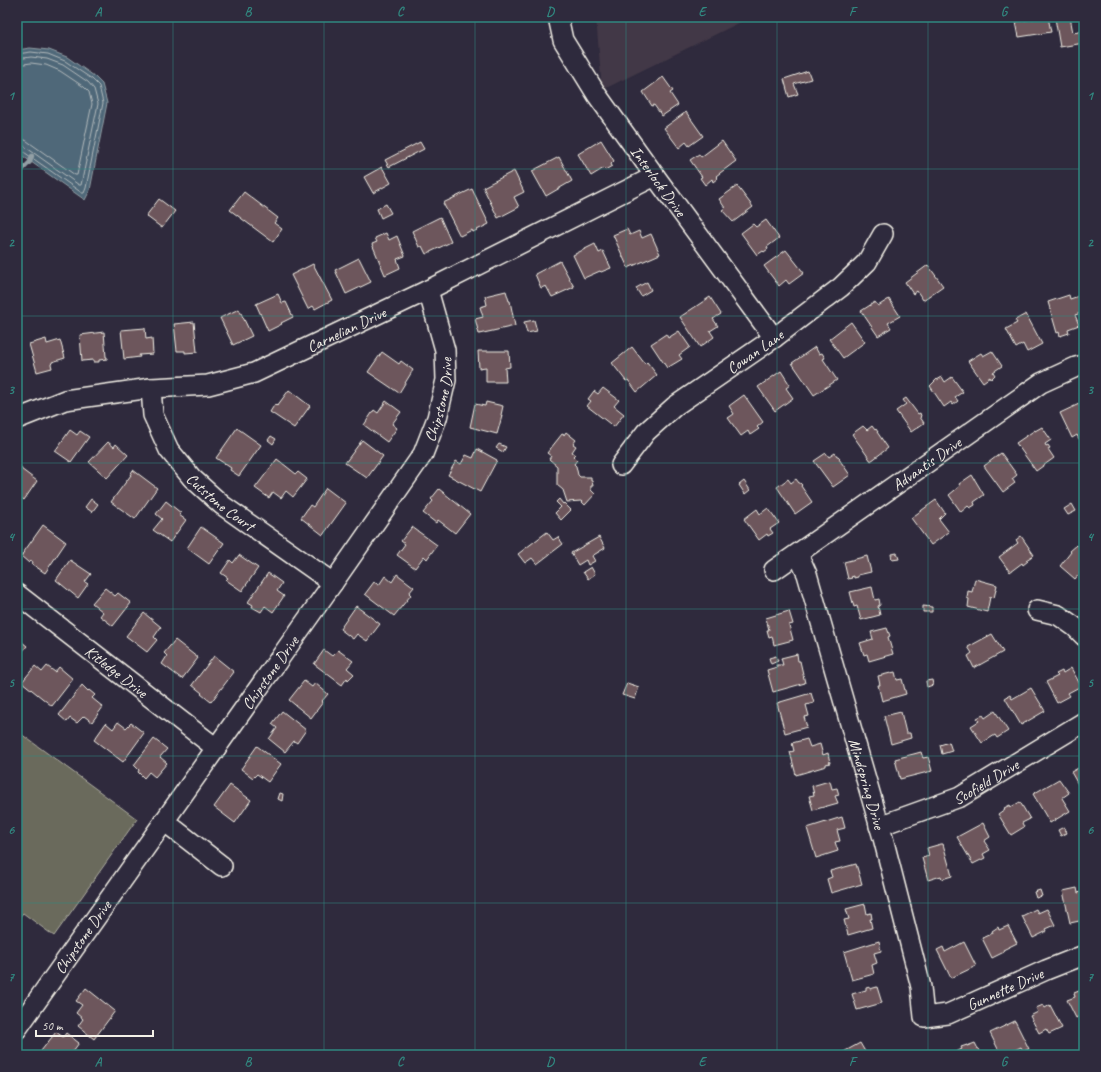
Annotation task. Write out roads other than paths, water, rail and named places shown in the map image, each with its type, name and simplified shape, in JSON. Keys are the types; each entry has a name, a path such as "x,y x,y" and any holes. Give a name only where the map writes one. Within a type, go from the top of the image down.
{"street":[{"name":"Interlock Drive","path":"558,17 563,40 597,95 774,338"},
{"name":"Carnelian Drive","path":"17,419 65,400 151,388 208,385 254,373 428,290 655,176"},
{"name":"Cowan Lane","path":"621,465 646,432 675,406 774,338 841,287 867,262 883,234"},
{"name":"Chipstone Drive","path":"17,1029 423,454 437,418 446,380 444,350 428,290"},
{"name":"Advantis Drive","path":"774,570 1041,383 1076,367 1084,365"},
{"name":"Cutstone Court","path":"151,388 153,415 169,450 192,478 222,505 333,583"},
{"name":"Mindspring Drive","path":"798,554 807,574 880,826 921,987 924,1018"},
{"name":"Kitledge Drive","path":"17,594 216,748"},
{"path":"1037,610 1058,615 1075,627 1084,636"},
{"name":"Scofield Drive","path":"880,826 960,797 1084,722"},
{"path":"164,821 222,866"},
{"name":"Gunnette Drive","path":"924,1018 948,1014 1046,970 1084,955"}],"water":[{"path":"30,48 49,50 67,57 94,76 102,84 107,103 90,190 85,200 17,152 17,50"}],"waterway":[{"path":"17,175 30,162 32,156"}]}
